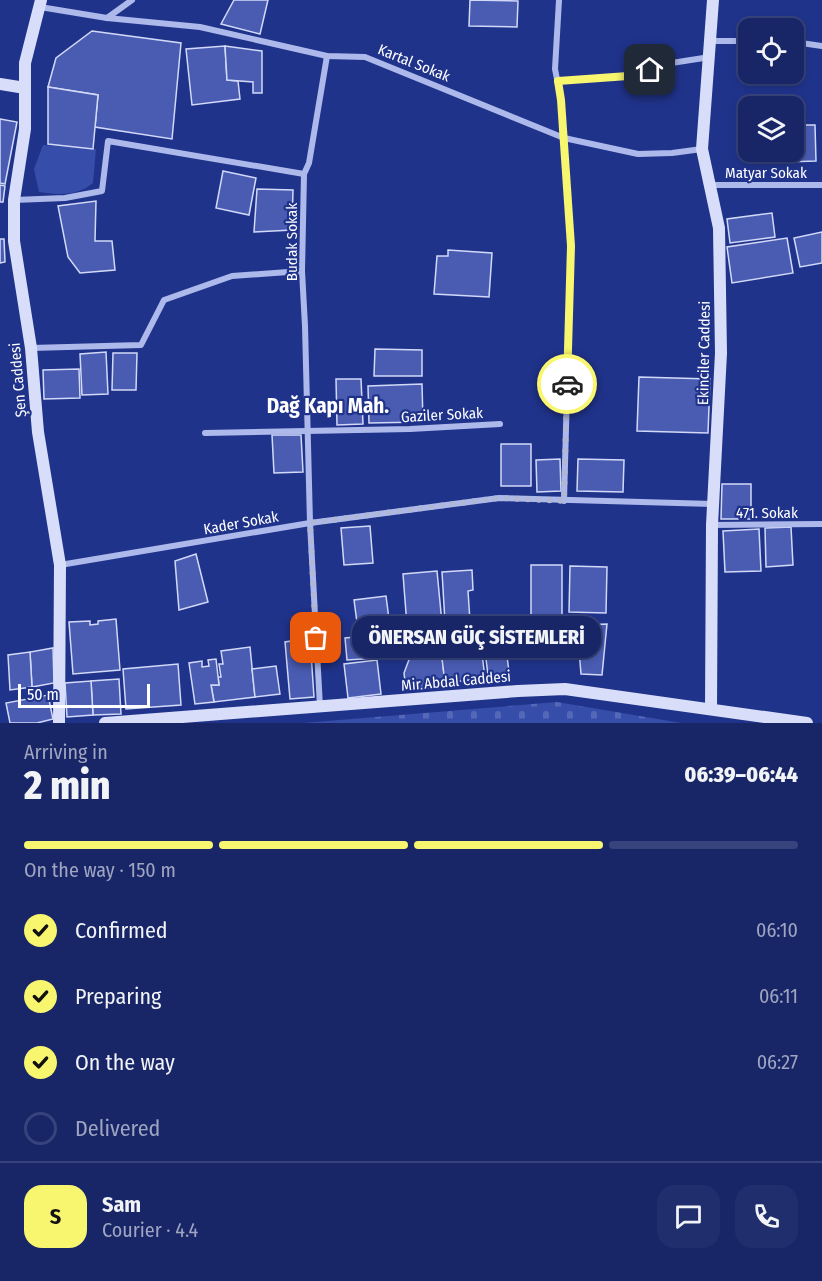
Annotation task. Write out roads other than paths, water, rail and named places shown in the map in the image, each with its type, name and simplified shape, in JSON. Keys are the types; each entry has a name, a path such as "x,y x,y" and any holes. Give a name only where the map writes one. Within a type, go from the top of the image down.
{"street":[{"path":"107,18 132,0"},
{"path":"559,0 555,69 561,100 571,246 564,501"},
{"name":"Ekinciler Caddesi","path":"711,709 712,525 721,330 718,228 702,149 713,0"},
{"name":"Kartal Sokak","path":"40,3 107,18 200,27 327,56 365,57 564,138 638,154 702,149"},
{"name":"Şen Caddesi","path":"40,3 25,63 25,129 14,200 14,241 31,348 38,432 60,565 58,723"},
{"path":"711,41 738,41"},
{"path":"804,43 822,46"},
{"name":"Budak Sokak","path":"320,707 310,523 302,271 304,174 309,163 327,56"},
{"path":"558,81 628,76 665,64 710,57"},
{"path":"0,84 25,88"},
{"path":"14,200 65,198 102,191 108,141 304,174"},
{"name":"Matyar Sokak","path":"710,185 822,185"},
{"path":"31,348 141,345 164,300 231,276 302,271"},
{"name":"Gaziler Sokak","path":"205,433 410,429 500,424"},
{"name":"Kader Sokak","path":"60,565 310,523 499,498 714,504"},
{"name":"471. Sokak","path":"712,525 822,524"},
{"name":"Mir Abdal Caddesi","path":"105,723 565,689 807,723"}],"place":[{"name":"ÖNERSAN GÜÇ SİSTEMLERİ","path":"316,638"}],"district":[{"name":"Dağ Kapı Mah.","path":"328,406"}]}
